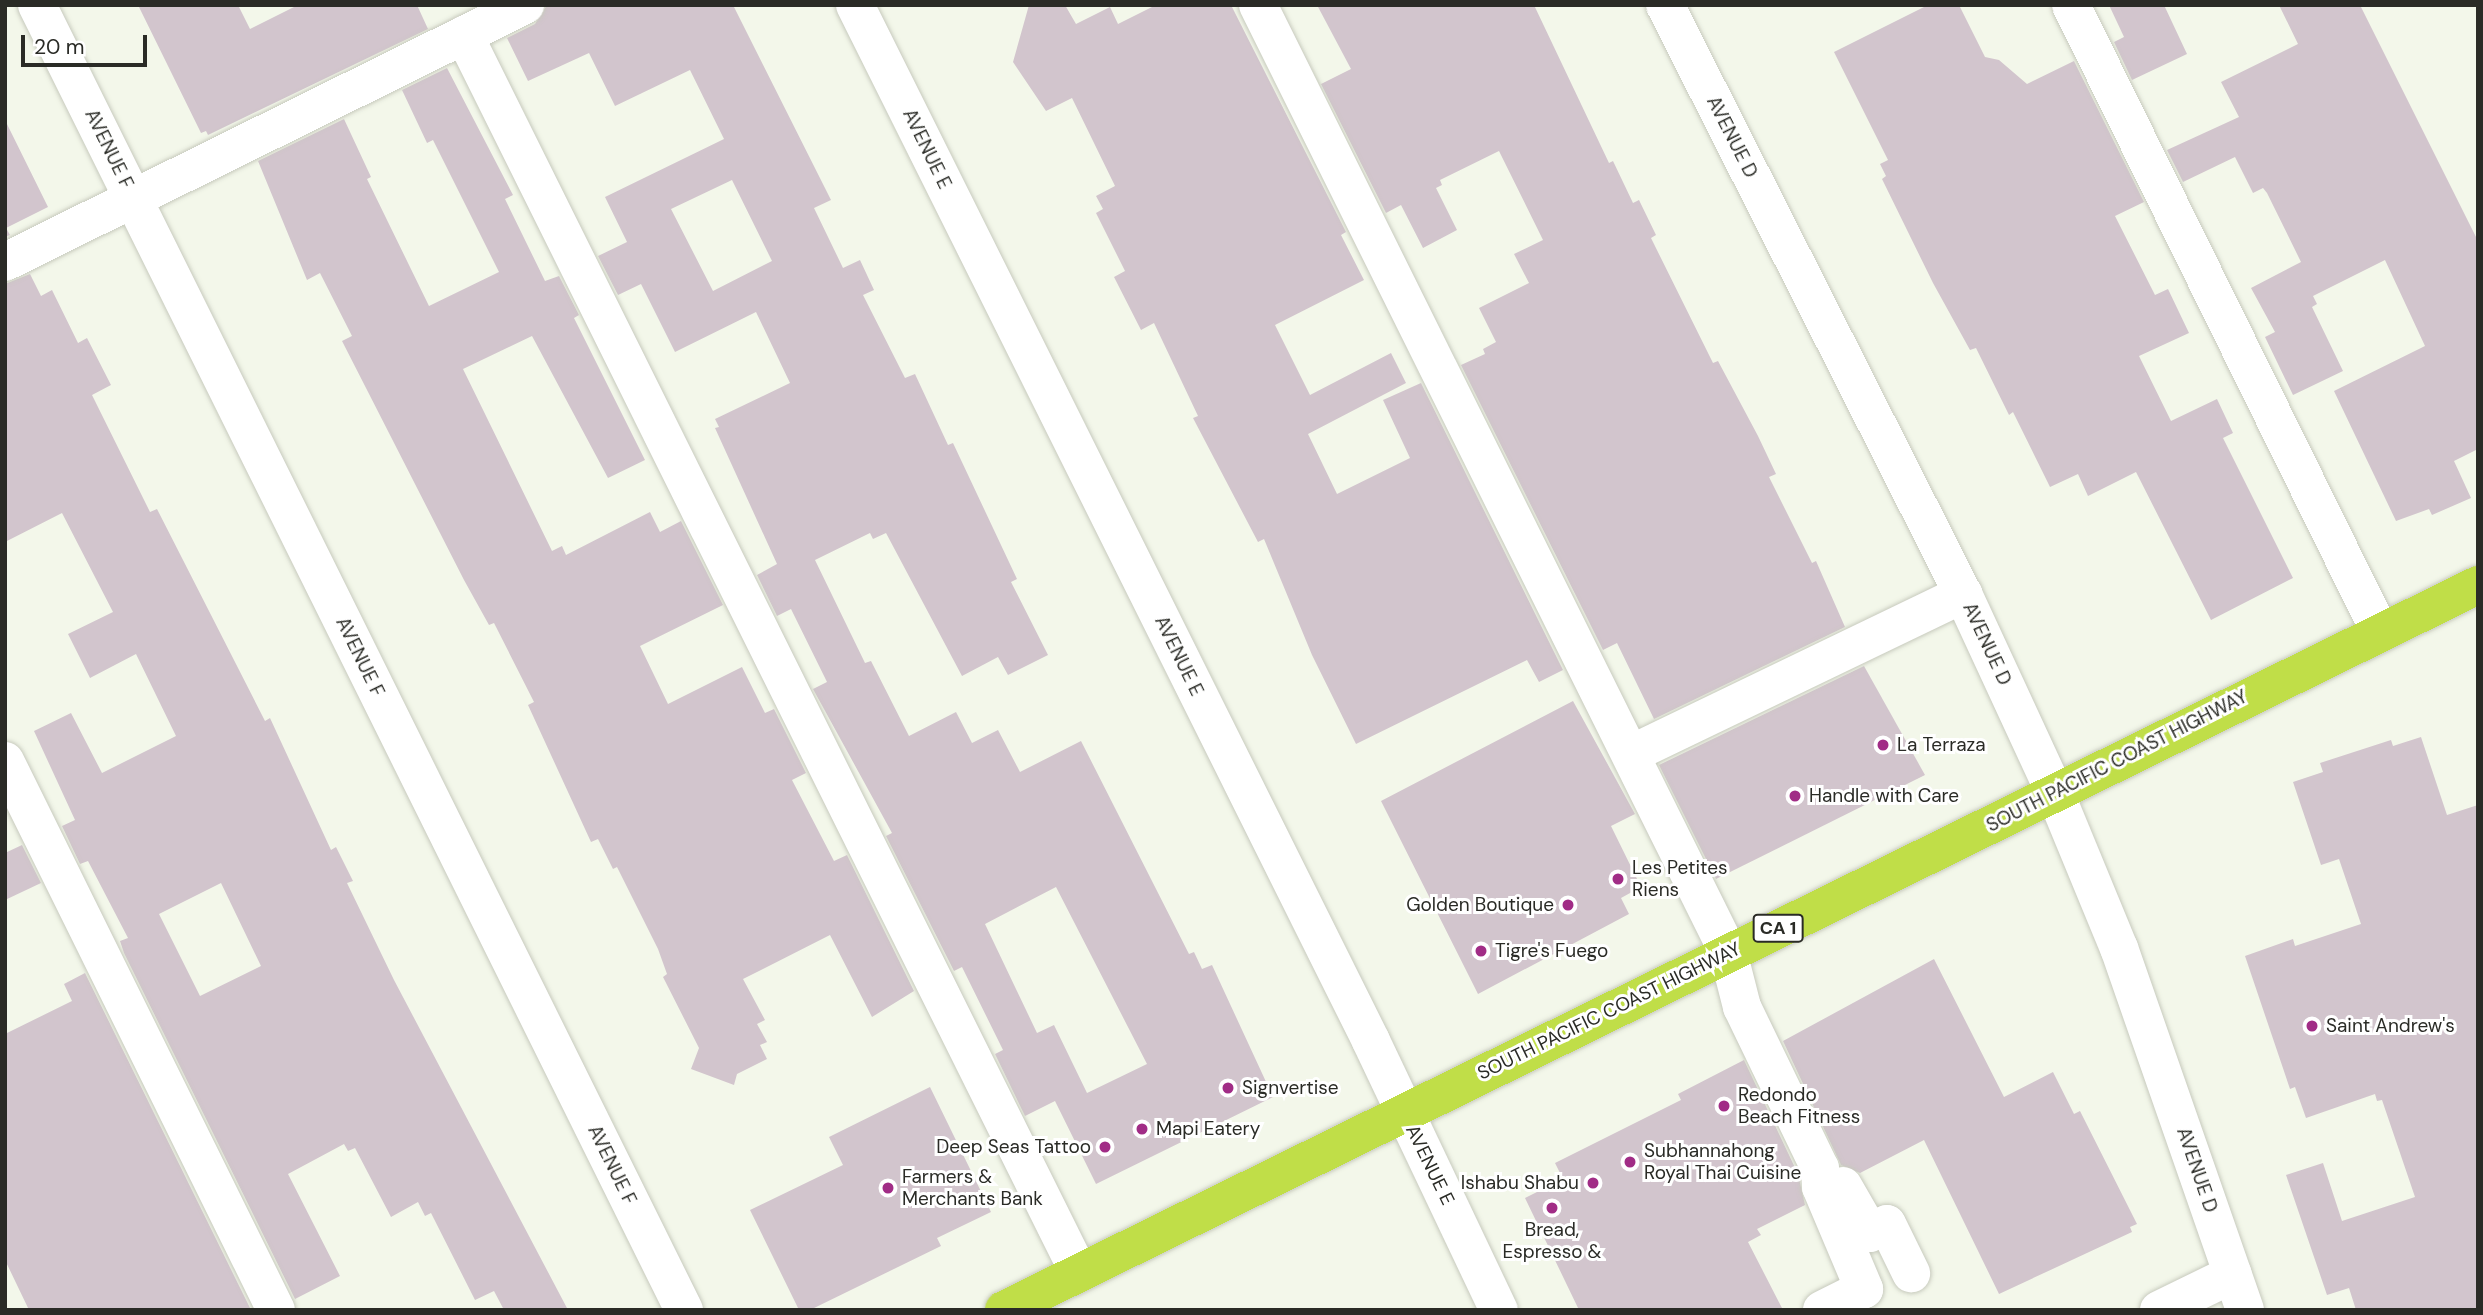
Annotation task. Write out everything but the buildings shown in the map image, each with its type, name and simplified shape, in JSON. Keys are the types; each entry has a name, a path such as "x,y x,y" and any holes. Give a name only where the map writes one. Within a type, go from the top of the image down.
{"highway":[{"name":"SOUTH PACIFIC COAST HIGHWAY","path":"1004,1310 2056,793 2379,630 2478,585"}],"street":[{"name":"AVENUE F","path":"37,5 684,1310"},
{"path":"5,262 525,5"},
{"name":"AVENUE E","path":"855,5 1404,1112 1499,1310"},
{"path":"1258,5 1728,952 1742,1007 1820,1168 1821,1187 1864,1289 1822,1310"},
{"name":"AVENUE D","path":"1665,5 1963,594 2056,793 2119,948 2245,1310"},
{"path":"2071,5 2379,630"},
{"path":"464,35 1079,1273"},
{"path":"1632,754 1963,594"},
{"path":"5,761 276,1310"},
{"path":"1820,1168 1840,1181 1870,1233 1887,1224 1911,1273"},
{"path":"2159,1310 2233,1274"}],"place":[{"name":"La Terraza","path":"1883,745"},
{"name":"Handle with Care","path":"1795,796"},
{"name":"Les Petites Riens","path":"1618,879"},
{"name":"Golden Boutique","path":"1568,905"},
{"name":"Tigre's Fuego","path":"1481,951"},
{"name":"Saint Andrew's","path":"2312,1026"},
{"name":"Signvertise","path":"1228,1088"},
{"name":"Redondo Beach Fitness","path":"1724,1106"},
{"name":"Mapi Eatery","path":"1142,1129"},
{"name":"Deep Seas Tattoo","path":"1105,1147"},
{"name":"Subhannahong Royal Thai Cuisine","path":"1630,1162"},
{"name":"Ishabu Shabu","path":"1593,1183"},
{"name":"Farmers & Merchants Bank","path":"888,1188"},
{"name":"Bread, Espresso &","path":"1552,1208"}]}
